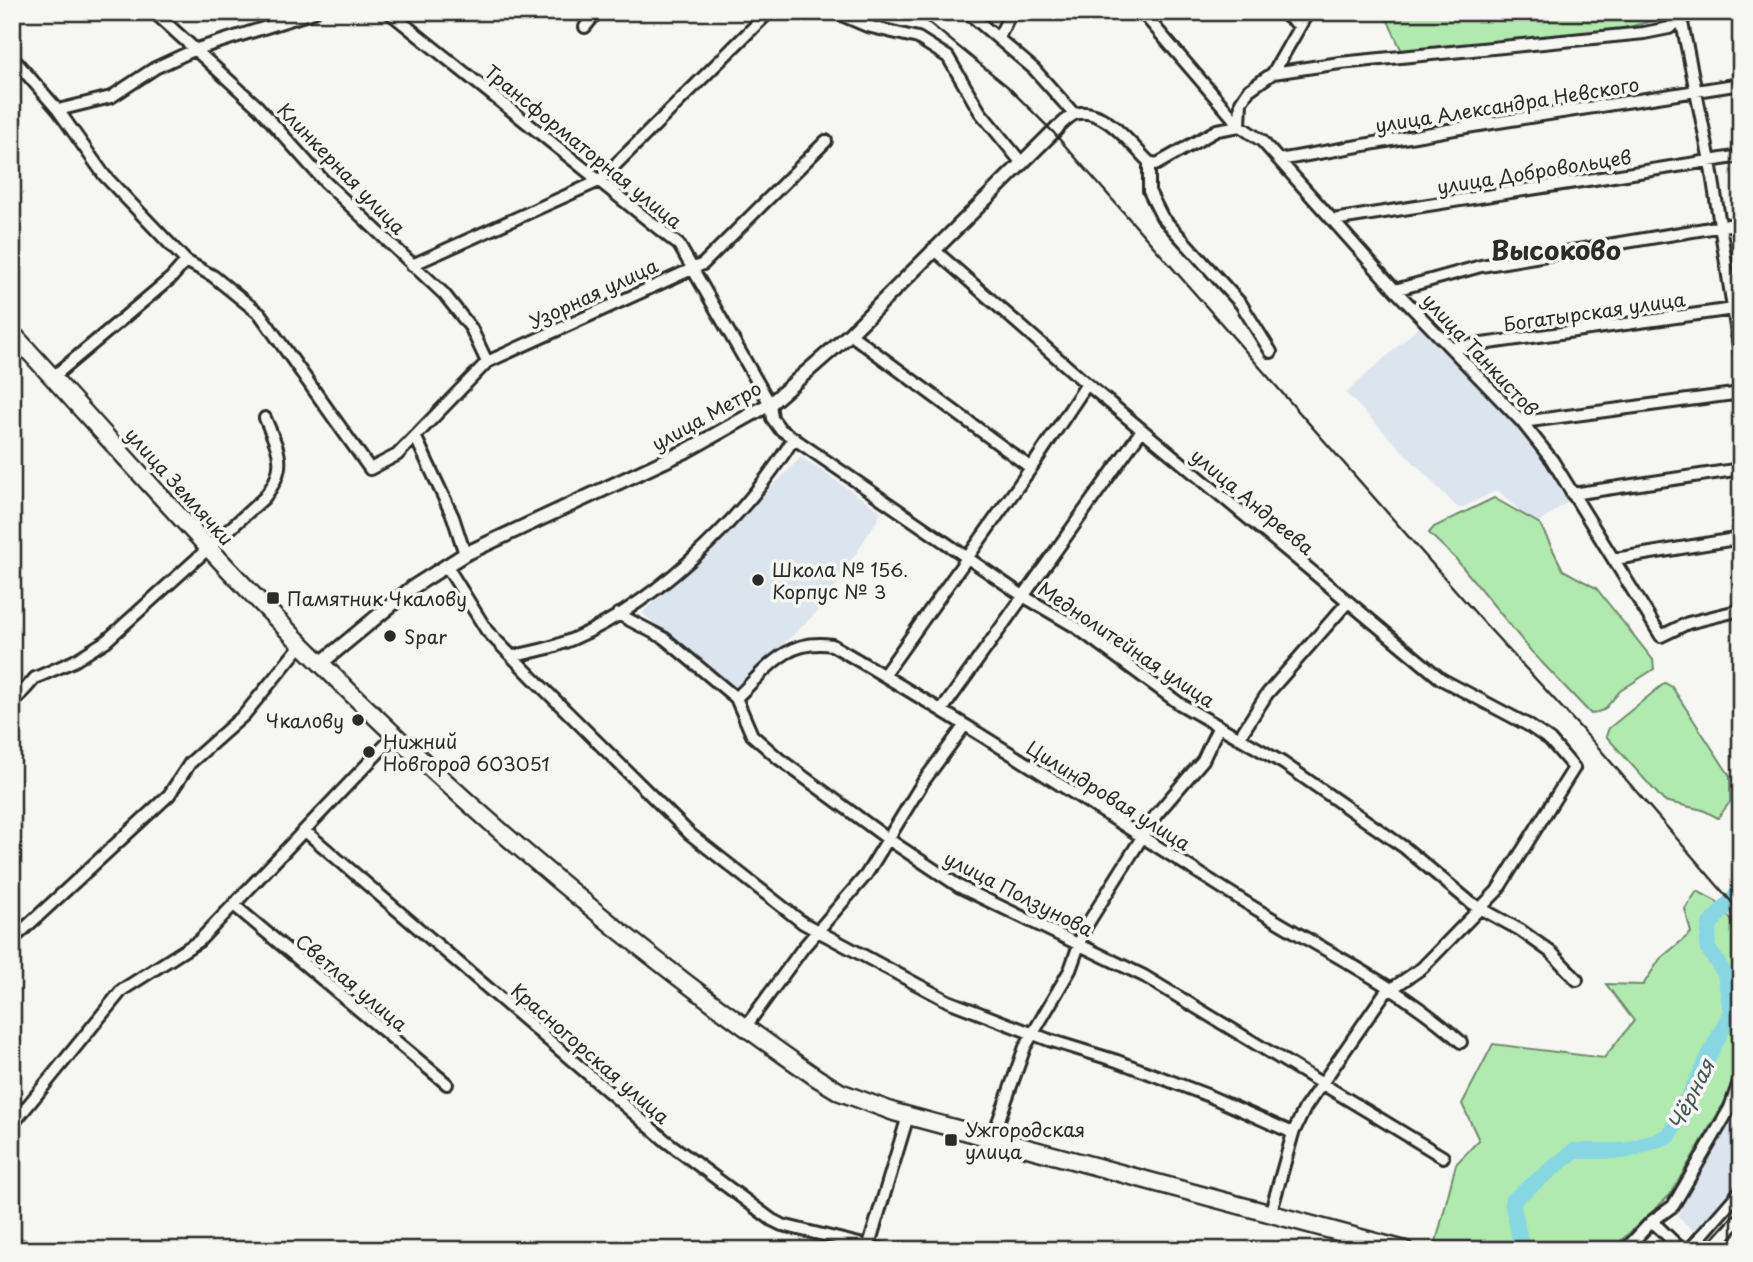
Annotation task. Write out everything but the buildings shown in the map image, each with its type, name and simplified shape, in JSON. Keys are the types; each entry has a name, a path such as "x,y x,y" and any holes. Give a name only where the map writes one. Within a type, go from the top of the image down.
{"main road":[{"name":"улица Землячки","path":"12,333 209,549 321,663"},
{"path":"321,663 565,888 746,1026 840,1092 908,1116 1270,1215 1356,1244 1405,1250"}],"street":[{"name":"Клинкерная улица","path":"154,12 258,107 324,181 443,293 471,328 487,362"},
{"path":"58,110 111,97 155,68 194,50 314,12"},
{"name":"Трансформаторная улица","path":"389,12 679,245 770,404"},
{"path":"585,27 597,12"},
{"path":"412,265 599,181 769,12"},
{"path":"834,12 867,26 918,38 948,57 980,112 1021,162"},
{"path":"967,12 1034,69 1074,114"},
{"path":"999,37 1011,12"},
{"name":"улица Танкистов","path":"1142,12 1240,126 1262,141 1395,290 1522,422 1552,460 1661,636 1688,623 1741,610"},
{"path":"1281,12 1299,25"},
{"path":"1150,162 1165,161 1217,130 1240,126 1241,102 1249,90 1273,73 1308,12"},
{"path":"1273,73 1340,63 1644,33 1669,28 1693,12"},
{"path":"1681,18 1710,161 1718,227 1737,308 1741,359"},
{"path":"12,57 58,110 104,175 186,261 171,278 53,377"},
{"name":"улица Александра Невского","path":"1279,160 1460,128 1741,84"},
{"path":"1057,128 1074,114 1087,113 1113,125 1150,162 1149,191 1161,217 1241,304 1271,352"},
{"name":"улица Метро","path":"321,663 413,587 465,554 686,451 770,404 850,334 1057,128"},
{"name":"Узорная улица","path":"186,261 213,276 260,314 370,469 397,455 416,438 487,362 691,267 703,264 826,141"},
{"name":"улица Добровольцев","path":"1333,220 1741,156"},
{"path":"1395,290 1480,266 1741,223"},
{"name":"улица Андреева","path":"933,249 1087,384 1347,603 1441,679 1528,725 1550,740 1574,768 1544,820 1521,848 1514,865 1479,908"},
{"name":"Богатырская улица","path":"1453,348 1737,308"},
{"path":"850,334 1031,468"},
{"path":"884,675 1031,468 1087,384"},
{"path":"1522,422 1741,393"},
{"name":"Меднолитейная улица","path":"770,404 772,418 779,429 967,558 1076,627 1180,704 1283,763 1405,848 1479,908 1520,930 1552,953 1577,980"},
{"path":"12,704 35,678 74,661 106,641 264,498 278,477 280,454 265,418"},
{"path":"942,710 1142,430"},
{"path":"416,438 453,517 465,554"},
{"path":"514,656 556,646 618,614 704,549 727,526 780,460 794,438"},
{"path":"1572,494 1741,469"},
{"path":"1615,559 1741,538"},
{"path":"446,565 487,631 690,834 785,910 948,1001 1207,1095 1293,1133"},
{"path":"1238,738 1267,694 1347,603"},
{"name":"улица Ползунова","path":"618,614 664,638 736,698 752,735 769,750 888,839 960,887 1167,989 1443,1157"},
{"name":"Цилиндровая улица","path":"736,698 794,646 814,642 832,645 942,710 1297,934 1331,950 1392,988 1461,1042"},
{"path":"12,940 169,794 190,763 244,715 302,644"},
{"path":"746,1026 819,930 866,874 923,782 965,725"},
{"path":"992,1139 1032,1033 1070,970 1096,908 1172,792 1203,760 1219,726"},
{"path":"12,1125 122,990 199,941 396,734"},
{"name":"Красногорская улица","path":"305,831 666,1141 772,1220 782,1225 884,1250"},
{"name":"Светлая улица","path":"235,906 446,1084"},
{"path":"1270,1215 1293,1133 1376,1005 1392,988 1422,968 1479,908"},
{"path":"1625,1250 1652,1221 1673,1206 1730,1108 1741,1076"},
{"path":"869,1245 908,1116"},
{"path":"1689,1250 1741,1190"},
{"path":"1711,1250 1741,1217"},
{"path":"1652,1221 1682,1250"}],"shaded area":[{"path":"1420,326 1550,461 1570,500 1541,521 1532,523 1498,490 1459,509 1346,393"},
{"name":"Школа № 156. Корпус № 3","path":"801,457 882,512 823,606 736,690 642,613 705,555"},
{"path":"1741,1110 1741,1180 1696,1233 1678,1217 1704,1158"}],"green space":[{"path":"1384,12 1683,12 1580,37 1510,47 1404,56"},
{"path":"1494,498 1540,524 1563,570 1596,588 1653,660 1654,669 1620,691 1604,710 1591,714 1531,651 1456,559 1429,533 1434,527"},
{"path":"1665,683 1672,687 1730,776 1730,802 1718,818 1703,810 1664,801 1606,736 1609,728"},
{"path":"1697,891 1716,901 1741,932 1741,1064 1728,1096 1670,1195 1611,1250 1434,1250 1456,1164 1479,1140 1462,1104 1493,1044 1604,1058 1634,1021 1606,984 1643,985 1660,959 1691,933 1685,909"},
{"path":"12,1236 60,1250 12,1250"}],"waterway":[{"name":"Чёрная","path":"1522,1250 1512,1201 1574,1151 1625,1151 1669,1136 1731,1012 1725,974 1707,947 1710,924 1741,890"}],"railway":[{"path":"916,12 1007,86 1053,132 1486,625 1598,747 1741,913"}],"place":[{"name":"Школа № 156. Корпус № 3","path":"758,580"},
{"name":"Памятник Чкалову","path":"273,598"},
{"name":"Spar","path":"390,636"},
{"name":"Чкалову","path":"358,720"},
{"name":"Нижний Новгород 603051","path":"369,752"},
{"name":"Ужгородская улица","path":"951,1140"}],"district":[{"name":"Высоково","path":"1556,249"}]}
